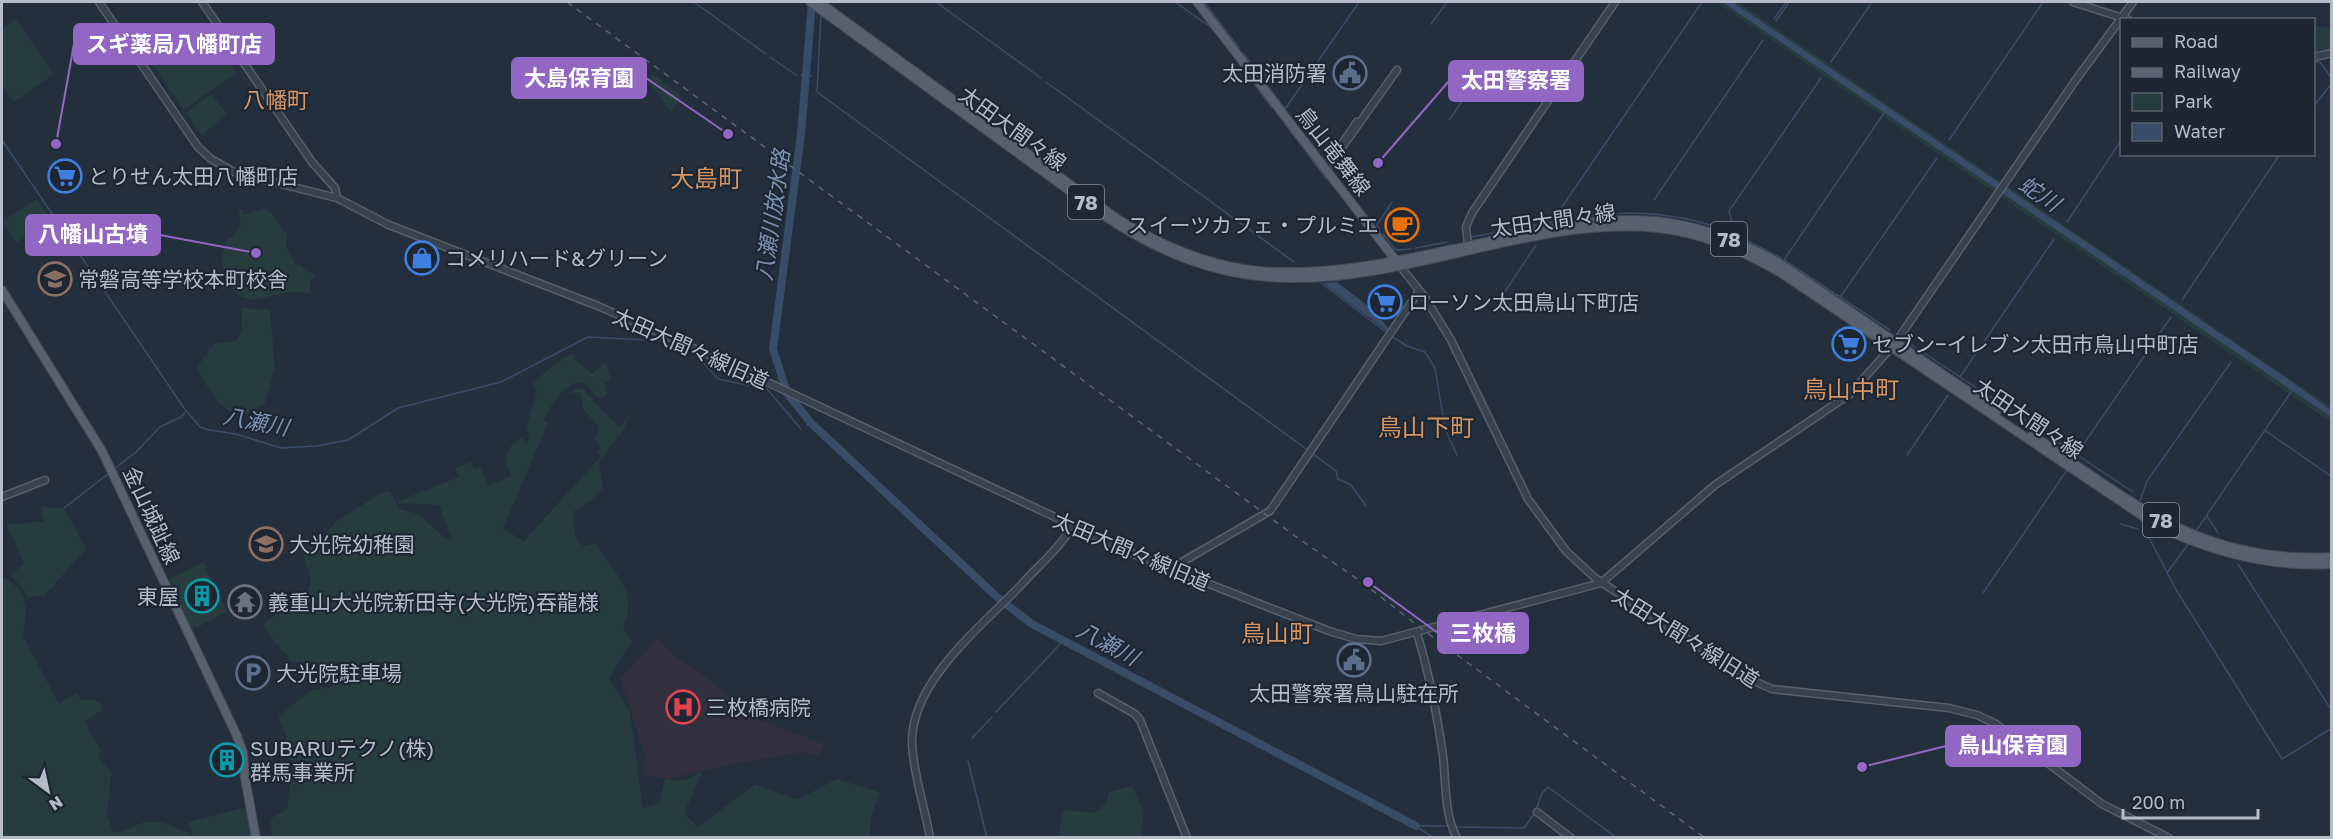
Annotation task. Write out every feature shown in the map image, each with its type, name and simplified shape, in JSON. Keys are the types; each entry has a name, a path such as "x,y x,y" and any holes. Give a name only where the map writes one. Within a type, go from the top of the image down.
{"main road":[{"name":"太田大間々線","path":"810,2 818,4 1119,220 1159,243 1220,264 1257,270 1323,270 1397,262 1582,229 1659,228 1721,243 1750,255 1894,345 2164,522 2202,539 2252,553 2296,558 2331,557"},
{"name":"鳥山竜舞線","path":"1197,2 1397,262"},
{"name":"太田大間々線","path":"1397,262 1468,245 1581,224 1609,221 1656,221 1693,227 1751,248 1779,263 1894,345 2160,527 2199,544 2251,559 2300,564 2331,564"},
{"name":"金山城趾線","path":"2,290 102,452 237,736 243,753 245,778 256,837"}],"street":[{"name":"太田大間々線旧道","path":"99,2 198,147 211,159 246,176 337,198 389,225 598,306 794,394 1072,526 1170,569 1329,631 1356,639 1381,640 1416,633 1601,583 1745,677 1772,689 1949,708 1987,719 2102,804 2169,837"},
{"path":"202,2 312,162 337,190 337,198"},
{"path":"1468,245 1466,227 1472,213 1615,2"},
{"path":"2073,2 2123,18"},
{"path":"2126,18 2133,2"},
{"path":"1397,262 1451,340 1534,510 1566,551 1601,583 1716,485 1850,394 1894,345 1998,194 2120,27"},
{"path":"2315,57 2331,53"},
{"path":"1397,70 1325,169 1379,90 1397,70"},
{"path":"1170,569 1270,512 1419,291"},
{"path":"2,497 45,480"},
{"path":"930,837 912,746 915,715 922,698 936,675 1072,526"},
{"path":"1416,633 1426,665 1440,735 1450,812 1457,837"},
{"path":"1098,693 1135,714 1140,720 1186,837"},
{"path":"1537,812 1571,837"}],"shaded area":[{"name":"三枚橋病院","path":"658,639 670,652 716,685 746,715 824,744 817,756 803,752 727,765 667,779 644,774 645,755 620,678"}],"green space":[{"path":"1716,2 1722,2 2246,358 2331,417 2331,422"},
{"path":"1733,2 1738,2 2331,407 2331,410"},
{"path":"16,19 54,74 14,102 2,85 2,29"},
{"path":"193,25 212,54 222,47 237,73 183,110 152,63 154,56 183,39 180,34"},
{"path":"2315,26 2331,28 2331,49 2315,53"},
{"path":"653,74 682,96 671,112 647,79"},
{"path":"211,94 227,115 202,135 186,113"},
{"path":"37,199 47,215 32,225 34,231 16,243 3,221"},
{"path":"264,208 273,215 287,235 286,245 295,265 300,265 307,272 314,273 310,293 290,292 253,300 242,297 233,289 221,261 227,238 232,238 241,225 238,210 242,209 244,215"},
{"path":"241,308 270,310 275,368 265,403 248,413 239,414 223,406 216,399 197,367 214,344 236,341 242,331"},
{"path":"575,354 574,359 592,374 606,362 611,380 605,383 607,395 599,399 585,383 571,385 560,394 544,420 548,423 503,529 524,541 601,456 597,453 600,449 595,439 599,427 583,409 580,392 570,394 575,389 582,388 620,427 632,410 623,431 599,461 603,488 590,501 573,512 575,535 583,546 596,543 622,582 626,592 627,614 623,627 631,642 609,679 630,712 643,808 659,804 665,778 684,779 703,771 684,813 698,827 755,784 797,800 837,779 879,792 871,819 870,837 273,837 270,819 287,809 293,762 282,752 286,736 278,716 312,690 333,687 340,665 291,661 267,632 264,625 280,609 305,596 311,582 302,548 316,547 335,522 383,492 390,492 400,509 418,514 446,539 451,538 439,505 398,503 399,501 459,477 456,468 471,462 474,469 480,467 489,486 511,476 505,460 511,446 521,437 526,442 529,439 527,424 537,392 533,384 559,362"},
{"path":"40,507 64,508 86,549 44,596 29,597 11,575 24,563 7,525 44,521"},
{"path":"203,562 227,612 188,632 163,582"},
{"path":"2,578 8,579 21,591 26,609 23,636 59,704 76,693 82,700 93,699 101,704 101,710 85,722 101,751 98,758 111,772 107,816 114,833 143,823 154,822 167,824 193,834 188,822 250,806 256,837 2,837"},
{"path":"1132,786 1144,811 1141,837 1061,837 1059,831 1063,810 1094,813 1106,804 1109,792"}],"water":[{"path":"1722,2 1733,2 2292,382 2331,410 2331,417"},
{"path":"1337,282 1373,310 1389,329 1387,331 1323,283"}],"waterway":[{"path":"694,2 766,54"},
{"name":"八瀬川","path":"812,2 801,134 773,349 787,393 811,423 998,598 1032,624 1416,826"},
{"path":"936,2 1041,78"},
{"path":"1175,2 1212,28"},
{"path":"1204,2 1239,48"},
{"path":"1282,105 1285,109 1359,2"},
{"path":"1431,24 1447,2"},
{"path":"1553,220 1702,2"},
{"path":"1774,19 1786,2"},
{"path":"1776,21 1789,2"},
{"path":"1831,62 1872,2"},
{"path":"1949,140 2043,2"},
{"path":"821,14 817,92 1309,451"},
{"path":"1654,200 1763,40"},
{"path":"1243,53 1259,74"},
{"path":"770,57 796,75"},
{"path":"2315,62 2320,62 2332,79"},
{"path":"1450,119 1483,69"},
{"name":"八瀬川放水路","path":"801,75 812,76"},
{"path":"1248,75 1272,108"},
{"path":"1260,76 1280,102"},
{"path":"1781,258 1735,234 1729,211 1821,78"},
{"path":"1046,82 1294,262"},
{"path":"2315,105 2332,83"},
{"path":"1276,112 1326,178"},
{"path":"1884,113 1784,260 1890,330"},
{"name":"八瀬川","path":"2,140 184,408 200,427 209,430 236,434 281,448 316,446 348,440 398,408 501,382 588,337 667,341"},
{"path":"2067,222 2120,142"},
{"path":"2182,300 2279,156"},
{"path":"1841,296 1937,158"},
{"path":"1380,229 1377,225 1392,202"},
{"path":"1471,237 1572,218 1634,213 1666,215 1700,222 1735,234"},
{"path":"1383,234 1396,250 1411,249"},
{"path":"1960,377 2054,239"},
{"path":"1416,248 1447,242"},
{"path":"1511,307 1502,296 1536,245"},
{"path":"1321,283 1386,332"},
{"path":"2074,458 2171,317"},
{"path":"1393,337 1407,346 1425,352 1435,368 1445,429 1457,455"},
{"path":"1909,343 2133,492"},
{"name":"八瀬川","path":"694,352 718,379 767,389 801,429"},
{"path":"2140,501 2147,481 2231,362"},
{"path":"2196,531 2293,389"},
{"path":"1907,455 1948,395"},
{"path":"114,469 136,452 160,427 181,417 186,411"},
{"name":"八瀬川","path":"807,425 811,423"},
{"path":"2266,431 2332,477"},
{"path":"1313,454 1336,471 1338,479 1351,485 1366,506"},
{"path":"1983,593 2067,470"},
{"path":"64,508 108,474"},
{"path":"2207,516 2218,533"},
{"path":"2120,524 2138,529"},
{"path":"2144,528 2175,588 2282,759 2332,728"},
{"path":"2167,573 2189,543"},
{"path":"2238,564 2332,711"},
{"path":"996,712 1064,640"},
{"path":"972,738 992,717"},
{"path":"968,761 987,838"},
{"path":"1536,810 1542,793 1548,787 1617,838"},
{"path":"1456,827 1524,828 1534,814"},
{"path":"1416,826 1448,826"},
{"name":"八瀬川","path":"1417,827 1434,838"}],"railway":[{"path":"567,2 1295,536 1363,583 1705,838"}],"place":[{"name":"太田消防署","path":"1350,73"},
{"name":"大島保育園","path":"728,134"},
{"name":"スギ薬局八幡町店","path":"56,144"},
{"name":"太田警察署","path":"1378,163"},
{"name":"とりせん太田八幡町店","path":"65,176"},
{"name":"スイーツカフェ・プルミエ","path":"1402,225"},
{"name":"八幡山古墳","path":"256,253"},
{"name":"コメリハード&グリーン","path":"422,258"},
{"name":"常磐高等学校本町校舎","path":"55,279"},
{"name":"ローソン太田鳥山下町店","path":"1385,302"},
{"name":"セブン−イレブン太田市鳥山中町店","path":"1849,344"},
{"name":"大光院幼稚園","path":"266,544"},
{"name":"三枚橋","path":"1368,582"},
{"name":"東屋","path":"202,596"},
{"name":"義重山大光院新田寺(大光院)吞龍様","path":"245,602"},
{"name":"太田警察署鳥山駐在所","path":"1354,660"},
{"name":"大光院駐車場","path":"253,673"},
{"name":"三枚橋病院","path":"683,707"},
{"name":"SUBARUテクノ(株) 群馬事業所","path":"227,760"},
{"name":"鳥山保育園","path":"1862,767"}],"district":[{"name":"八幡町","path":"276,99"},
{"name":"大島町","path":"706,177"},
{"name":"鳥山中町","path":"1851,388"},
{"name":"鳥山下町","path":"1426,426"},
{"name":"鳥山町","path":"1277,632"}],"water label":[{"name":"蛇川","path":"2040,193"}]}
